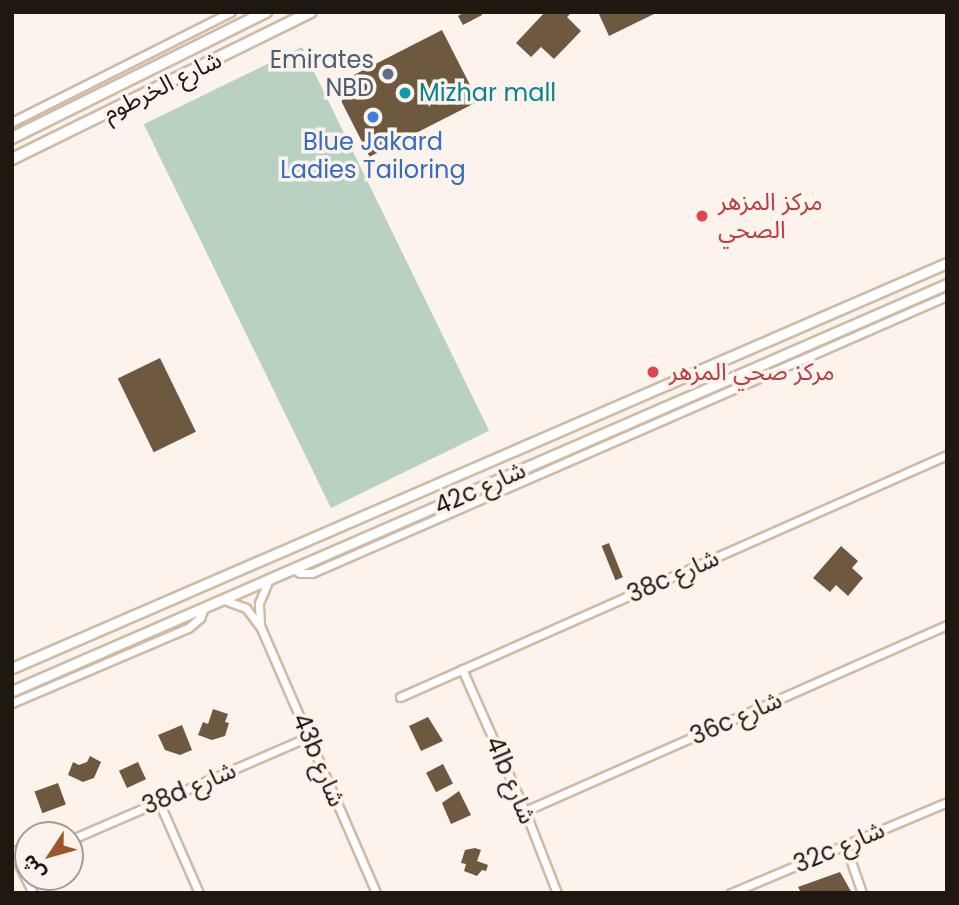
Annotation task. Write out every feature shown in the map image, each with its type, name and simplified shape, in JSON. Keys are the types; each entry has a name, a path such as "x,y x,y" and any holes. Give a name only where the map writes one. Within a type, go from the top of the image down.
{"main road":[{"name":"شارع الخرطوم","path":"12,138 267,12"},
{"name":"شارع الخرطوم","path":"12,159 311,12"}],"street":[{"path":"12,122 230,12"},
{"name":"42c شارع","path":"12,668 947,263"},
{"name":"42c شارع","path":"12,691 947,284"},
{"path":"293,569 300,573 312,573 947,296"},
{"name":"38c شارع","path":"400,697 947,455"},
{"name":"43b شارع","path":"261,628 259,603 269,580"},
{"name":"43b شارع","path":"224,600 246,608 261,628 376,893"},
{"path":"12,704 188,628 200,618 204,608"},
{"name":"36c شارع","path":"525,811 947,625"},
{"name":"41b شارع","path":"463,669 525,811 557,893"},
{"name":"38d شارع","path":"84,834 309,737"},
{"path":"159,802 199,893"},
{"name":"32c شارع","path":"731,893 947,802"},
{"path":"845,844 862,893"}],"green space":[{"path":"302,47 489,431 331,508 144,124"}],"building":[{"path":"465,12 481,12 482,15 463,25 458,16"},
{"path":"545,12 572,12 567,17 581,31 554,59 541,47 531,57 516,43"},
{"path":"598,12 658,12 609,36"},
{"name":"Mizhar mall","path":"442,30 478,101 370,157 333,85"},
{"path":"160,358 196,432 154,452 118,379"},
{"path":"609,543 623,577 615,580 602,546"},
{"path":"841,546 858,561 852,568 863,578 848,596 836,585 830,592 813,578"},
{"path":"213,709 228,714 225,722 229,723 225,736 212,740 198,735 203,722 208,724"},
{"path":"428,717 443,741 421,751 409,726"},
{"path":"182,725 192,750 180,755 165,750 158,735"},
{"path":"90,756 101,762 94,778 83,782 68,775 73,762 79,765 87,762"},
{"path":"138,762 146,779 127,788 119,771"},
{"path":"443,764 453,784 436,792 426,773"},
{"path":"58,783 66,805 42,813 35,792"},
{"path":"459,791 471,815 451,824 442,803"},
{"path":"465,850 481,850 477,861 488,865 486,871 482,870 477,876 464,871 466,864 461,863"},
{"path":"840,872 852,893 801,893 798,887"}],"place":[{"name":"Emirates NBD","path":"388,74"},
{"name":"Mizhar mall","path":"405,93"},
{"name":"Blue Jakard Ladies Tailoring","path":"373,117"},
{"name":"مركز المزهر الصحي","path":"702,216"},
{"name":"مركز صحي المزهر","path":"653,372"}]}
